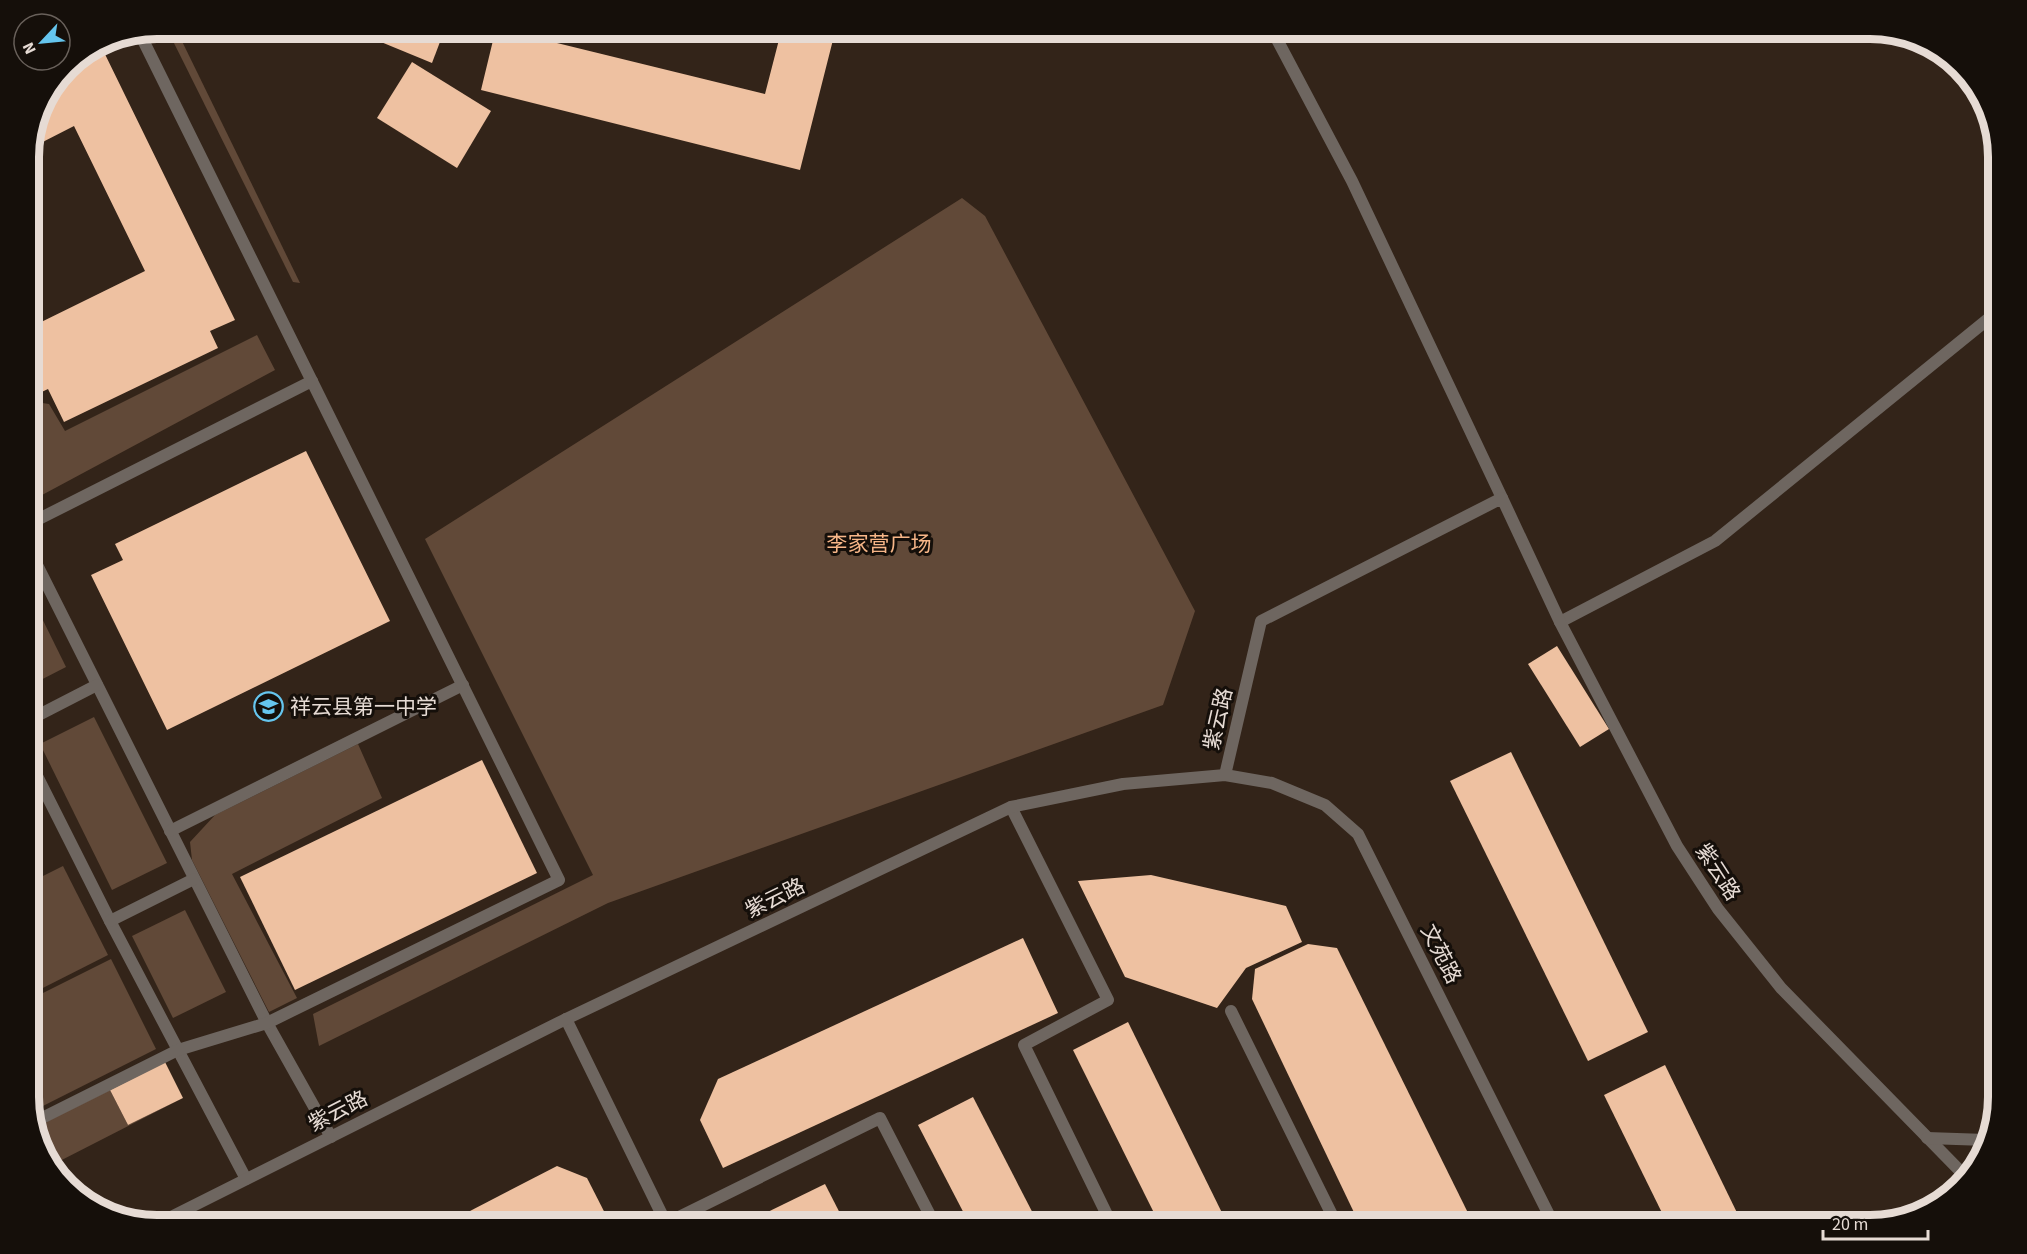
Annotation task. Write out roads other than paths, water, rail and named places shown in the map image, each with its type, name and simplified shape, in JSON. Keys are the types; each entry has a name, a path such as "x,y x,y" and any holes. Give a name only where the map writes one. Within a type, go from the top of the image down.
{"street":[{"path":"1277,39 1352,181 1502,498"},
{"path":"41,1118 178,1050 267,1023 559,880 143,40"},
{"path":"1560,622 1715,541 1988,319"},
{"path":"39,519 312,381"},
{"name":"紫云路","path":"175,1215 566,1019 1011,807 1123,784 1225,775 1261,621 1502,498 1560,622 1677,846 1718,909 1781,988 1961,1172"},
{"path":"39,569 267,1023 331,1137"},
{"path":"170,831 463,685"},
{"path":"39,715 97,686"},
{"name":"文苑路","path":"1225,775 1272,783 1325,805 1358,834 1548,1215"},
{"path":"39,780 110,921 246,1179"},
{"path":"1011,807 1108,1000 1024,1045 1107,1215"},
{"path":"110,921 194,879"},
{"path":"1231,1011 1332,1215"},
{"path":"566,1019 660,1215"},
{"path":"685,1215 880,1119 929,1215"},
{"path":"1927,1138 1980,1140"}],"place":[{"name":"祥云县第一中学","path":"269,707"}],"park label":[{"name":"李家营广场","path":"879,544"}]}
